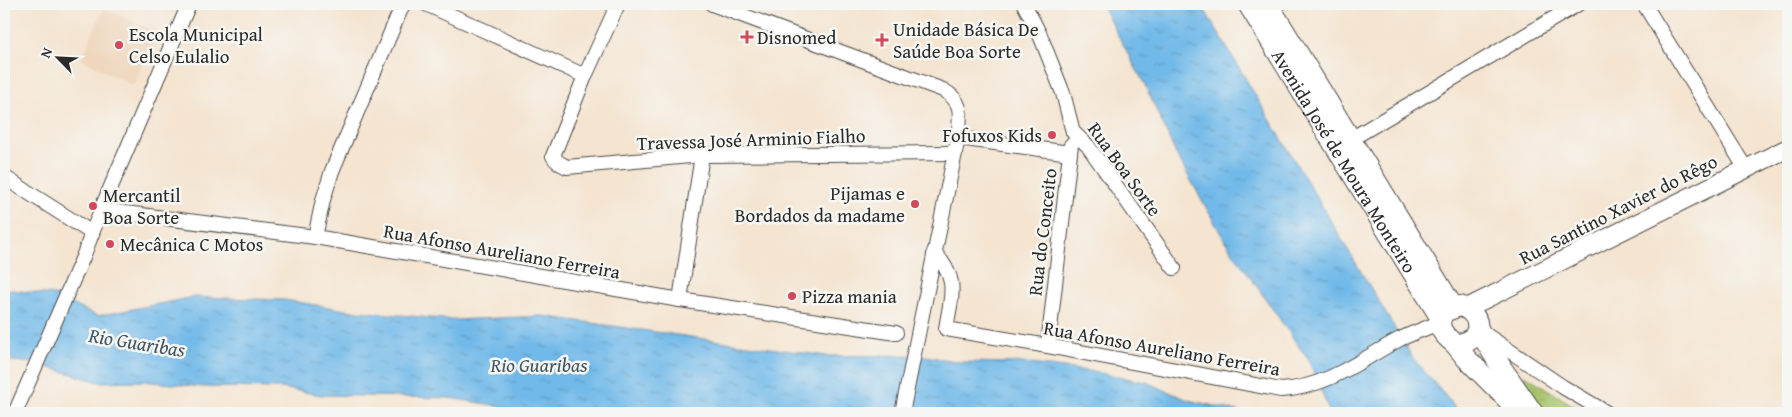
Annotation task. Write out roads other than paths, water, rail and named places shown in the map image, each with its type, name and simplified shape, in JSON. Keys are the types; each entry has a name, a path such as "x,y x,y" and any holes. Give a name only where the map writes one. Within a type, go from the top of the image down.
{"main road":[{"name":"Avenida José de Moura Monteiro","path":"1248,4 1450,314 1477,320 1478,329 1503,370 1533,413"},
{"name":"Avenida José de Moura Monteiro","path":"1268,4 1350,139 1450,314"},
{"name":"Avenida José de Moura Monteiro","path":"1450,314 1442,334 1455,344 1466,358 1521,413"},
{"path":"1455,344 1465,343 1474,336 1478,329"}],"street":[{"path":"315,237 323,200 332,172 403,4"},
{"path":"426,4 585,76 618,4"},
{"path":"712,4 951,94 959,104 958,138 902,413"},
{"name":"Rua Boa Sorte","path":"1024,4 1040,35 1063,93 1072,132 1088,146 1174,268"},
{"path":"1350,139 1578,4"},
{"path":"1644,4 1746,168"},
{"path":"15,413 83,257 184,5"},
{"name":"Travessa José Arminio Fialho","path":"585,76 552,156 556,161 567,167 702,155 955,153"},
{"path":"958,138 1070,153 1072,132"},
{"name":"Rua Santino Xavier do Rêgo","path":"1450,314 1788,148"},
{"name":"Rua do Conceito","path":"1048,346 1070,153"},
{"path":"680,300 702,155"},
{"path":"4,176 92,233"},
{"name":"Rua Afonso Aureliano Ferreira","path":"101,210 315,237 680,300 896,333"},
{"name":"Rua Afonso Aureliano Ferreira","path":"934,252 946,266 953,285 946,329 1048,346 1280,390 1296,389 1335,376 1450,314"},
{"path":"1478,329 1563,387 1607,413"}],"water":[{"path":"1101,4 1201,4 1412,357 1460,413 1330,413 1309,361 1225,241 1176,154 1145,85"},
{"name":"Rio Guaribas","path":"4,289 54,295 97,316 194,297 285,300 346,310 453,320 542,316 826,356 920,355 960,362 1022,363 1089,371 1146,382 1188,400 1246,413 523,413 493,405 449,398 321,395 281,388 203,387 142,381 99,382 33,363 4,360"}],"place":[{"name":"Disnomed","path":"747,37"},
{"name":"Unidade Básica De Saúde Boa Sorte","path":"882,40"},
{"name":"Escola Municipal Celso Eulalio","path":"119,45"},
{"name":"Fofuxos Kids","path":"1052,135"},
{"name":"Pijamas e Bordados da madame","path":"915,204"},
{"name":"Mercantil Boa Sorte","path":"93,206"},
{"name":"Mecânica C Motos","path":"110,244"},
{"name":"Pizza mania","path":"792,296"}]}
